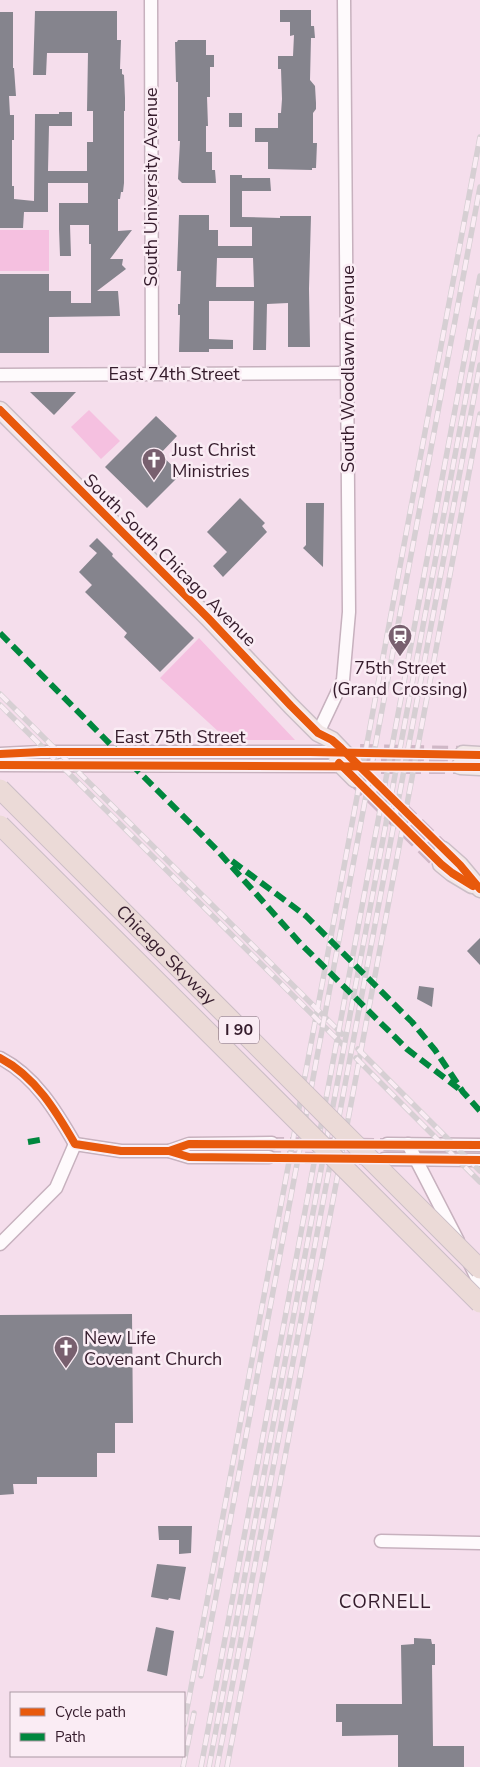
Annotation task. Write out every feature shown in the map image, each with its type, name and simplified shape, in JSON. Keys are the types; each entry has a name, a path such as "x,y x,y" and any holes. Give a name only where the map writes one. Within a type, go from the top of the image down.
{"highway":[{"name":"Chicago Skyway","path":"0,789 480,1269"},
{"name":"Chicago Skyway","path":"0,825 480,1303"}],"main road":[{"name":"South South Chicago Avenue","path":"0,410 208,618 318,732 324,748 348,761"},
{"path":"480,755 462,760 480,766"},
{"path":"442,857 452,874 480,889"}],"street":[{"name":"South University Avenue","path":"151,0 152,374"},
{"name":"South Woodlawn Avenue","path":"318,732 343,680 349,612 344,0"},
{"name":"East 74th Street","path":"0,375 348,373"},
{"name":"East 75th Street","path":"0,754 41,752 348,761"},
{"name":"East 75th Street","path":"0,765 348,761"},
{"path":"0,1058 10,1063 29,1079 53,1106 75,1144"},
{"path":"169,1152 189,1144 272,1143"},
{"path":"75,1144 121,1151 169,1152 189,1157 269,1157"},
{"path":"0,1244 56,1188 75,1144"},
{"path":"387,1144 480,1145"},
{"path":"408,1144 480,1284"},
{"path":"384,1159 480,1160"},
{"path":"381,1541 480,1542"}],"shaded area":[{"path":"0,230 49,230 49,271 0,271"},
{"path":"89,410 120,441 101,459 71,427"},
{"path":"199,638 295,740 207,740 203,734 220,733 160,678"}],"building":[{"path":"280,10 311,10 311,26 314,26 315,38 311,38 310,80 315,86 316,109 313,113 313,143 317,143 316,168 312,168 312,170 268,169 268,142 255,142 255,128 278,128 278,113 281,113 282,99 281,69 278,69 278,56 293,56 294,35 290,36 290,22 280,22"},
{"path":"35,11 117,11 117,40 121,40 120,69 122,69 122,74 124,75 125,98 124,183 123,192 121,192 120,199 118,199 118,231 132,230 110,259 123,259 122,265 126,269 97,291 118,291 120,316 49,317 49,353 0,353 0,274 49,274 49,291 71,291 71,303 91,303 91,244 89,244 89,225 70,225 71,256 60,256 59,229 59,203 88,203 88,183 48,183 48,212 24,212 23,228 0,228 0,12 13,12 13,68 16,96 9,96 10,115 14,115 12,186 14,186 14,199 34,201 35,114 72,112 72,126 49,126 48,171 87,171 87,142 93,142 93,111 87,111 88,53 47,53 46,75 33,75"},
{"path":"178,40 206,40 206,55 214,55 214,67 210,67 210,97 207,97 208,126 206,126 206,152 212,152 212,170 215,170 216,183 182,183 178,179 180,141 178,141 178,82 176,82 175,42"},
{"path":"229,113 242,113 242,127 229,127"},
{"path":"230,175 242,175 242,178 270,178 271,191 242,191 242,217 280,218 280,216 311,216 310,347 288,347 288,303 267,304 266,350 253,350 254,301 209,301 209,339 233,340 233,349 209,349 209,352 179,352 180,315 178,315 178,304 180,304 181,271 177,271 179,215 209,215 209,230 218,230 218,246 252,246 252,227 230,227","holes":["217,258 253,258 254,287 216,287"]},
{"path":"30,392 76,392 54,415"},
{"path":"156,416 177,436 160,454 181,474 147,508 105,467"},
{"path":"240,498 265,523 262,526 267,532 223,577 213,566 227,552 207,532"},
{"path":"306,503 324,503 323,567 303,548 306,545"},
{"path":"97,538 113,554 112,556 194,638 160,672 124,637 127,633 85,592 92,585 79,572 97,553 89,546"},
{"path":"480,938 480,965 467,951"},
{"path":"419,986 434,988 432,1007 417,999"},
{"name":"New Life Covenant Church","path":"132,1314 133,1423 115,1423 115,1453 97,1453 97,1477 37,1477 37,1484 13,1484 14,1494 0,1495 0,1315"},
{"path":"158,1526 192,1526 191,1553 179,1554 179,1540 159,1540"},
{"path":"157,1564 186,1567 180,1600 151,1597"},
{"path":"156,1627 174,1631 167,1676 147,1671"},
{"path":"414,1638 431,1639 432,1644 435,1644 435,1665 432,1665 433,1746 464,1746 464,1767 398,1767 398,1735 342,1736 342,1722 336,1722 336,1704 402,1704 401,1645 414,1644"}],"tunnel":[{"path":"360,752 463,754"},
{"path":"357,766 460,766"},
{"path":"355,779 441,864"},
{"path":"400,808 443,850"},
{"path":"272,1143 387,1144"},
{"path":"269,1157 372,1159"}],"railway":[{"path":"185,1720 480,137"},
{"path":"201,1676 480,187"},
{"path":"201,1767 480,276"},
{"path":"209,1767 480,322"},
{"path":"217,1767 480,365"},
{"path":"227,1767 480,414"},
{"path":"0,694 342,1034"},
{"path":"0,705 342,1044"},
{"path":"358,1049 480,1171"},
{"path":"356,1058 480,1182"},
{"path":"183,1767 194,1713"}],"marked path":[{"path":"0,633 118,752"},
{"path":"131,764 216,849 300,943 407,1049 463,1092"},
{"path":"232,861 306,916 412,1022 435,1050 463,1092 480,1111"},
{"path":"28,1142 45,1139"}],"cycle path":[{"path":"0,410 208,618 318,733 332,740 341,748 460,865 480,889"},
{"path":"0,754 41,752 310,752 480,755"},
{"path":"339,763 441,864 473,886"},
{"path":"0,765 480,767"},
{"path":"0,1058 24,1074 44,1095 75,1144 121,1151 169,1151 189,1157 480,1160"},
{"path":"169,1151 189,1144 480,1145"}],"place":[{"name":"Just Christ Ministries","path":"154,481"},
{"name":"75th Street (Grand Crossing)","path":"400,657"},
{"name":"New Life Covenant Church","path":"66,1369"}],"district":[{"name":"CORNELL","path":"385,1602"}]}
